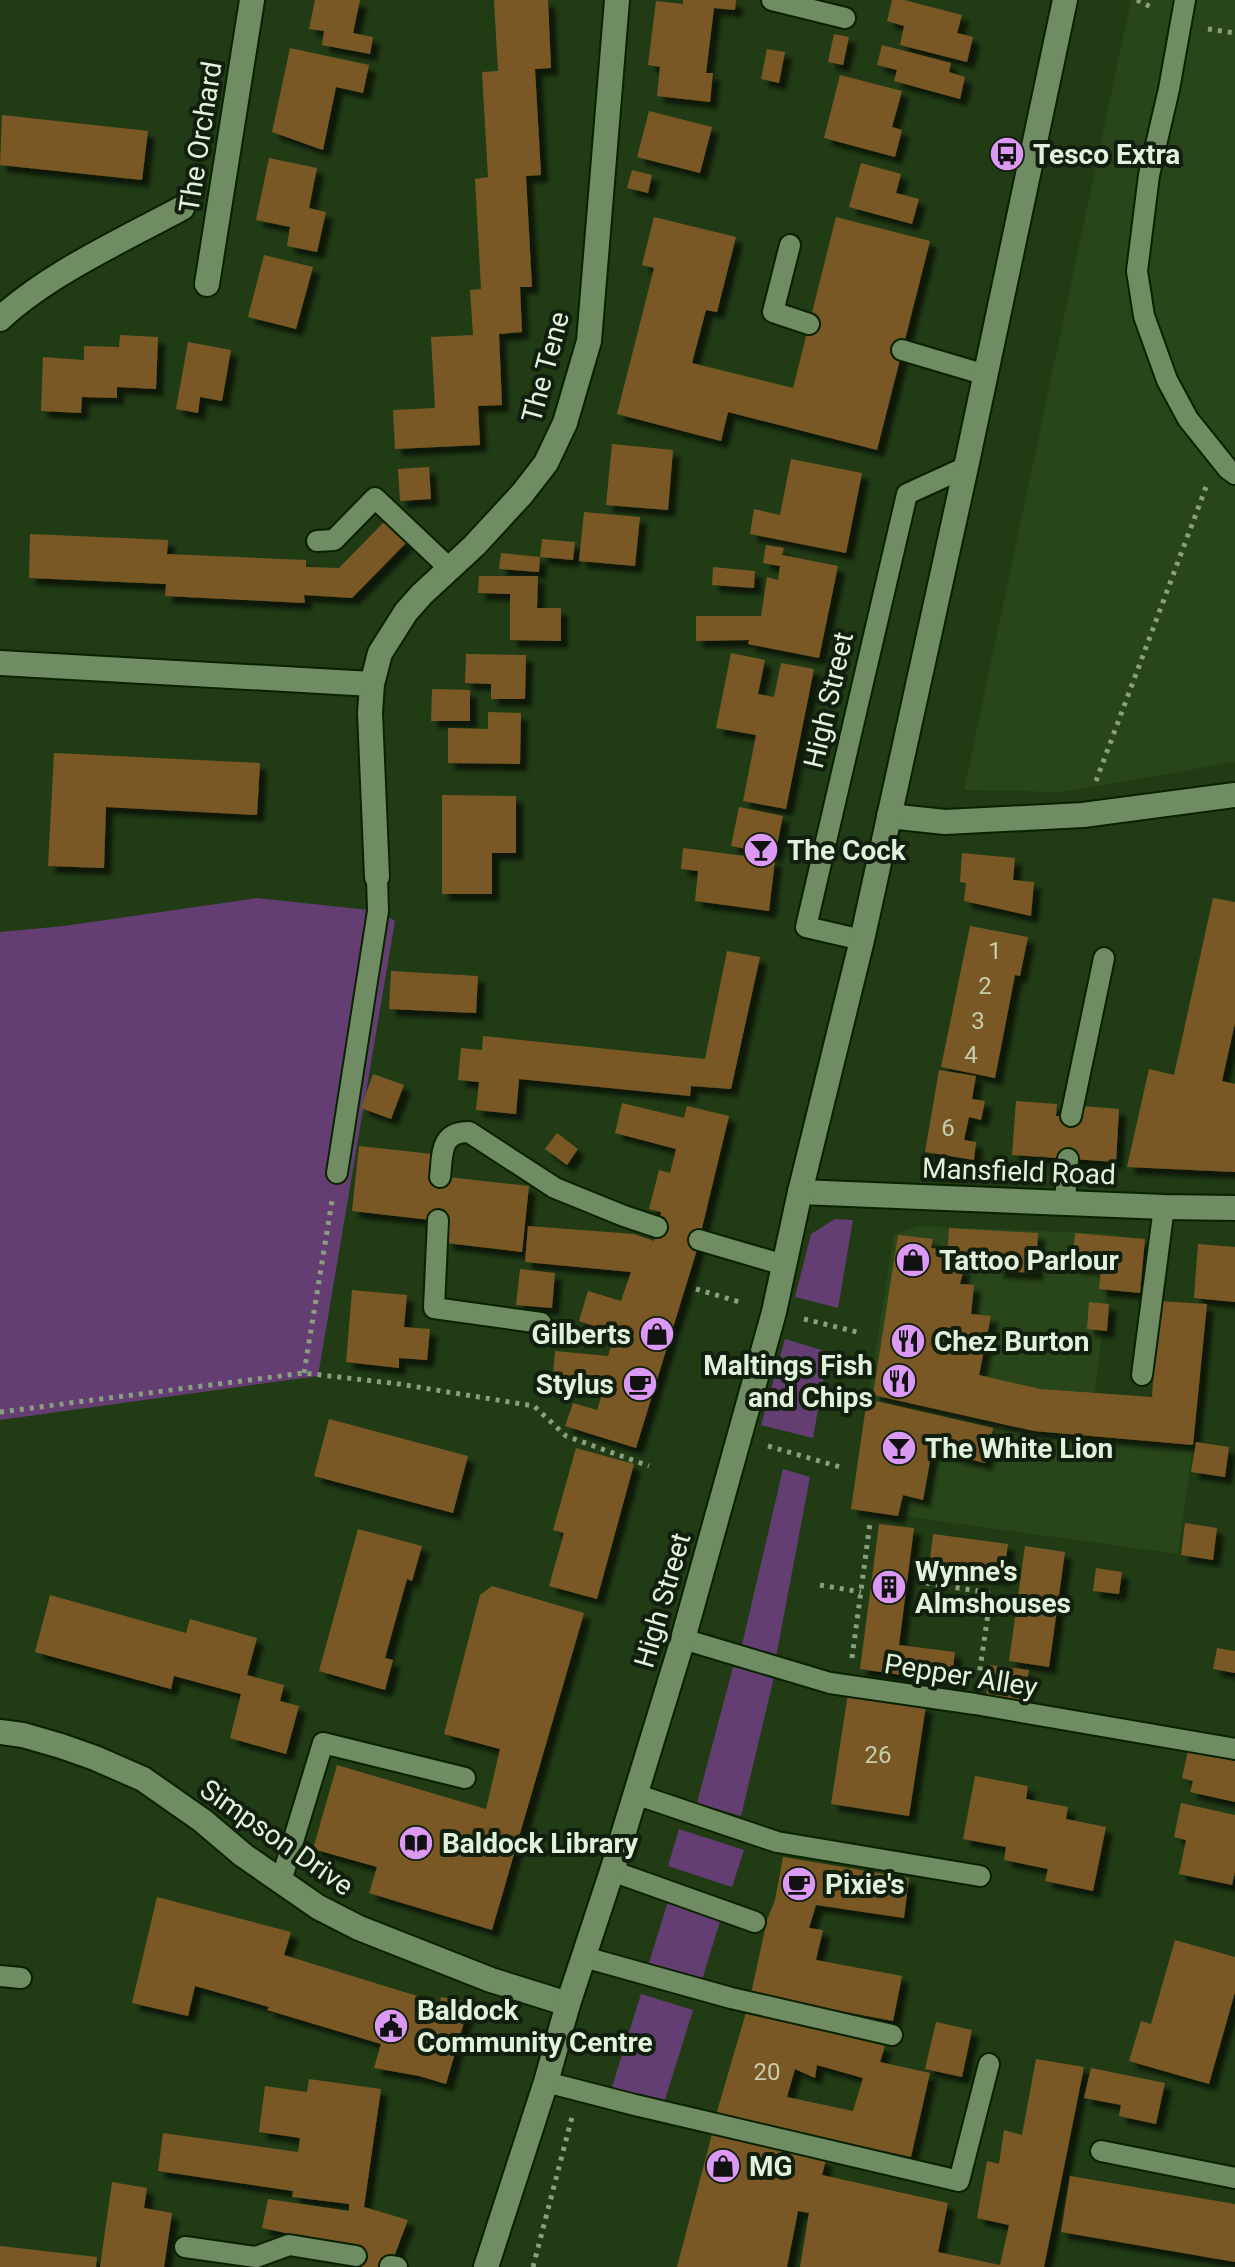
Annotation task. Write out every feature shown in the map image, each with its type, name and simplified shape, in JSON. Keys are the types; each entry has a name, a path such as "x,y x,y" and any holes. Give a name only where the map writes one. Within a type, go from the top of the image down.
{"street":[{"name":"The Orchard","path":"207,284 252,0"},
{"name":"The Tene","path":"377,877 370,713 372,684 380,653 414,603 474,546 546,463 565,423 577,386 589,341 617,0"},
{"name":"High Street","path":"486,2267 683,1639 774,1312 862,940 1065,0"},
{"path":"0,319 46,284 182,208"},
{"path":"0,663 372,684"},
{"path":"889,816 945,822 1083,815 1234,792"},
{"name":"Mansfield Road","path":"800,1192 1235,1208"},
{"name":"Simpson Drive","path":"0,1732 61,1746 143,1779 318,1907 359,1928 491,1980 568,2004"}],"lane":[{"path":"772,0 845,18"},
{"path":"1185,0 1149,175 1137,271 1144,316 1167,380 1188,419 1232,472"},
{"path":"790,245 773,312 809,324"},
{"path":"902,350 986,375"},
{"name":"High Street","path":"862,940 806,927 907,494 966,467"},
{"path":"317,541 334,540 375,498 449,568"},
{"path":"337,1173 378,911 377,877"},
{"path":"1071,1116 1104,958"},
{"path":"440,1177 445,1143 449,1136 469,1132 555,1188 657,1227"},
{"path":"1065,1203 1068,1159"},
{"path":"1142,1375 1164,1207"},
{"path":"438,1220 434,1308 541,1323"},
{"path":"699,1240 784,1265"},
{"name":"Pepper Alley","path":"683,1639 830,1683 975,1704 1235,1749"},
{"path":"281,1881 323,1743 465,1778"},
{"path":"635,1794 777,1842 980,1876"},
{"path":"612,1871 755,1922"},
{"path":"584,1957 731,1998 892,2035"},
{"path":"0,1976 21,1978"},
{"path":"546,2082 959,2181 989,2064"},
{"path":"1101,2151 1235,2178"},
{"path":"185,2247 256,2257 289,2245 356,2256"}],"path":[{"path":"1137,0 1161,11"},
{"path":"1083,815 1205,488 1232,472"},
{"path":"304,1373 337,1173"},
{"path":"696,1289 751,1305"},
{"path":"796,1317 861,1333"},
{"path":"0,1414 304,1373 399,1384 534,1406 566,1436 649,1466"},
{"path":"740,1438 840,1467"},
{"path":"852,1663 870,1523"},
{"path":"926,1583 991,1593 975,1704"},
{"path":"820,1585 861,1592"},
{"path":"533,2267 581,2092"}],"shaded area":[{"path":"1131,0 1235,0 1235,762 1063,792 964,790"},
{"path":"257,898 378,911 395,921 318,1376 0,1420 0,932 64,926"},
{"path":"835,1219 853,1220 838,1308 795,1297 811,1234"},
{"path":"919,1226 1115,1234 1089,1437 1193,1446 1178,1554 851,1509 894,1234"},
{"path":"785,1339 828,1352 813,1438 761,1425"},
{"path":"783,1469 810,1477 776,1657 741,1649"},
{"path":"733,1667 774,1677 741,1816 697,1803"},
{"path":"679,1829 744,1850 732,1887 668,1866"},
{"path":"668,1901 721,1918 702,1980 649,1963"},
{"path":"641,1994 693,2010 664,2103 612,2087"}],"building":[{"path":"315,0 360,0 353,33 373,37 370,54 322,45 324,31 309,29"},
{"path":"494,0 548,0 551,68 535,69 541,175 526,176 532,287 520,287 522,332 499,334 502,405 478,406 480,445 395,449 393,410 435,408 431,337 473,335 470,290 481,289 475,179 488,177 482,72 498,71"},
{"path":"683,0 736,0 735,10 714,8 706,73 713,73 710,102 657,96 660,67 648,65 656,1 683,4"},
{"path":"892,0 904,0 962,15 957,33 973,37 967,62 900,45 904,26 887,21"},
{"path":"834,34 849,37 843,65 828,62"},
{"path":"882,45 951,63 949,72 965,77 960,99 894,81 897,70 877,65"},
{"path":"290,48 369,65 363,93 336,87 323,150 272,132"},
{"path":"767,49 785,52 779,83 761,79"},
{"path":"840,75 902,91 892,127 902,130 895,157 824,138"},
{"path":"649,111 712,127 700,173 637,157"},
{"path":"2,115 148,131 142,180 0,165"},
{"path":"269,158 317,168 309,208 326,212 317,252 287,246 290,227 256,220"},
{"path":"861,163 901,174 896,193 919,199 912,224 849,207"},
{"path":"632,170 652,175 648,193 627,188"},
{"path":"654,217 736,237 717,312 706,310 692,363 793,388 836,217 930,241 877,450 728,412 721,441 617,414 654,268 642,265"},
{"path":"264,255 313,267 296,329 248,317"},
{"path":"120,335 158,337 156,389 117,387 117,398 82,397 81,413 41,411 43,357 84,360 84,346 119,347"},
{"path":"188,342 231,350 222,401 200,397 198,413 176,409"},
{"path":"612,444 673,450 668,510 606,505"},
{"path":"791,459 862,473 846,553 750,534 754,509 780,515"},
{"path":"429,467 431,499 400,501 398,469"},
{"path":"584,512 640,517 635,566 579,561"},
{"path":"385,521 406,543 352,598 304,595 305,603 165,596 166,584 29,578 30,534 168,540 167,554 306,560 306,567 339,568"},
{"path":"542,539 575,542 573,560 540,557"},
{"path":"766,545 784,548 782,555 838,566 819,658 748,644 749,640 696,641 696,616 761,616 767,577 778,580 780,566 763,563"},
{"path":"501,553 540,557 539,572 499,569"},
{"path":"713,567 755,571 754,588 712,585"},
{"path":"479,576 538,576 537,608 561,608 561,641 510,640 510,594 478,593"},
{"path":"731,653 765,660 758,694 774,697 781,663 814,669 786,809 743,801 756,735 716,728"},
{"path":"466,654 526,655 525,699 491,699 491,684 465,683"},
{"path":"432,689 470,690 470,721 431,721"},
{"path":"488,712 521,713 520,764 448,763 448,728 488,729"},
{"path":"54,753 260,763 257,815 106,807 104,868 48,866"},
{"path":"442,795 516,796 516,853 492,853 492,894 442,894"},
{"path":"739,807 783,816 775,855 731,846"},
{"path":"683,848 775,860 769,911 695,901 698,871 681,869"},
{"path":"962,853 1015,858 1013,880 1034,882 1031,916 964,901 966,883 960,882"},
{"path":"1213,898 1235,902 1235,1023 1222,1081 1235,1084 1235,1172 1127,1167 1149,1069 1174,1075"},
{"path":"970,926 1028,937 1020,976 1015,975 995,1078 941,1067"},
{"path":"727,951 760,957 731,1089 691,1086 690,1096 519,1079 516,1114 476,1110 479,1082 458,1080 461,1048 482,1050 483,1036 705,1059"},
{"path":"391,971 478,976 476,1013 389,1009"},
{"path":"939,1070 976,1076 972,1099 985,1101 981,1120 969,1117 964,1140 976,1142 974,1160 925,1152"},
{"path":"373,1074 404,1085 391,1119 361,1108"},
{"path":"1016,1101 1057,1104 1056,1116 1081,1117 1081,1106 1119,1109 1116,1162 1012,1155"},
{"path":"622,1103 684,1118 687,1106 729,1116 696,1253 636,1448 565,1426 573,1403 597,1410 606,1382 553,1375 555,1351 608,1356 615,1333 579,1321 588,1291 621,1301 631,1272 525,1262 528,1226 634,1234 654,1241 661,1212 649,1209 659,1170 670,1173 676,1149 615,1133"},
{"path":"557,1133 578,1149 567,1165 545,1149"},
{"path":"359,1146 432,1154 430,1175 529,1186 522,1252 446,1243 448,1222 352,1211"},
{"path":"949,1228 1038,1233 1036,1273 996,1271 998,1262 947,1260"},
{"path":"1075,1233 1145,1239 1140,1293 1099,1289 1101,1269 1072,1266"},
{"path":"898,1235 933,1239 931,1248 945,1250 943,1265 964,1268 960,1284 974,1285 971,1314 991,1316 979,1375 1040,1389 1152,1397 1158,1301 1207,1304 1193,1445 1034,1431 873,1395"},
{"path":"1198,1244 1235,1247 1235,1302 1194,1298"},
{"path":"520,1269 555,1273 552,1308 516,1305"},
{"path":"352,1290 407,1295 404,1327 430,1329 427,1360 399,1358 399,1368 346,1362"},
{"path":"1089,1302 1109,1304 1107,1331 1087,1329"},
{"path":"867,1399 993,1428 985,1463 932,1450 923,1500 903,1495 898,1516 851,1509"},
{"path":"329,1419 468,1456 453,1513 314,1476"},
{"path":"1196,1442 1229,1447 1225,1477 1191,1472"},
{"path":"576,1448 634,1464 597,1599 549,1586 564,1533 553,1530"},
{"path":"1185,1523 1217,1528 1213,1560 1181,1555"},
{"name":"Wynne's Almshouses","path":"879,1524 914,1528 899,1645 955,1652 951,1682 860,1669"},
{"path":"358,1529 422,1546 412,1581 407,1579 385,1658 393,1660 385,1690 319,1671"},
{"path":"933,1534 1008,1544 1003,1579 929,1568"},
{"path":"1025,1546 1065,1552 1049,1667 1009,1661"},
{"path":"1096,1568 1122,1572 1119,1594 1093,1591"},
{"path":"492,1586 584,1613 492,1930 369,1893 377,1867 313,1849 337,1765 486,1809 500,1749 444,1734 480,1595"},
{"path":"50,1595 186,1633 190,1619 257,1638 247,1675 284,1685 280,1701 299,1706 286,1754 230,1738 241,1694 174,1676 171,1689 35,1652"},
{"path":"1217,1648 1235,1651 1235,1673 1213,1669"},
{"path":"990,1665 1029,1670 1024,1702 986,1697"},
{"path":"848,1693 926,1706 909,1816 831,1804"},
{"path":"1189,1746 1235,1756 1235,1802 1190,1792 1193,1781 1182,1778"},
{"path":"975,1776 1028,1786 1026,1799 1068,1807 1066,1819 1106,1827 1093,1891 1045,1881 1048,1869 1004,1860 1006,1847 963,1839"},
{"path":"1181,1803 1235,1815 1235,1872 1232,1885 1179,1874 1186,1840 1174,1837"},
{"path":"783,1857 909,1878 904,1918 816,1905 809,1928 823,1930 816,1960 902,1976 893,2021 751,1994"},
{"path":"157,1897 291,1932 284,1955 440,2003 441,1997 469,2005 446,2084 374,2068 381,2044 195,1986 188,2016 132,2003"},
{"path":"1175,1940 1235,1957 1235,1992 1209,2084 1129,2061 1141,2021 1151,2024"},
{"path":"747,2009 885,2046 880,2062 930,2073 911,2157 716,2115","holes":["817,2065 863,2078 853,2111 787,2097 795,2069 815,2078"]},
{"path":"936,2022 972,2030 962,2077 925,2069"},
{"path":"1036,2059 1084,2067 1044,2267 800,2267 809,2213 798,2211 787,2267 677,2267 712,2134 826,2160 822,2175 948,2203 938,2252 1000,2265 1009,2225 977,2218 987,2161 999,2164 1004,2130 1022,2135"},
{"path":"1091,2068 1165,2083 1156,2124 1119,2116 1121,2105 1084,2098"},
{"path":"309,2079 381,2089 364,2207 408,2220 390,2267 353,2267 357,2248 262,2228 268,2199 349,2211 349,2204 292,2197 293,2191 158,2171 163,2133 298,2152 300,2138 259,2132 265,2086 307,2092"},
{"path":"1070,2176 1235,2204 1235,2262 1061,2232"},
{"path":"112,2182 147,2188 144,2208 172,2213 164,2267 100,2267"},
{"path":"0,2246 97,2257 96,2267 0,2267"}],"place":[{"name":"Tesco Extra","path":"1007,154"},
{"name":"The Cock","path":"761,850"},
{"name":"Tattoo Parlour","path":"913,1260"},
{"name":"Gilberts","path":"657,1334"},
{"name":"Chez Burton","path":"908,1341"},
{"name":"Maltings Fish and Chips","path":"899,1381"},
{"name":"Stylus","path":"640,1384"},
{"name":"The White Lion","path":"899,1448"},
{"name":"Wynne's Almshouses","path":"889,1587"},
{"name":"Baldock Library","path":"416,1843"},
{"name":"Pixie's","path":"799,1884"},
{"name":"Baldock Community Centre","path":"391,2026"},
{"name":"MG","path":"723,2166"}]}
